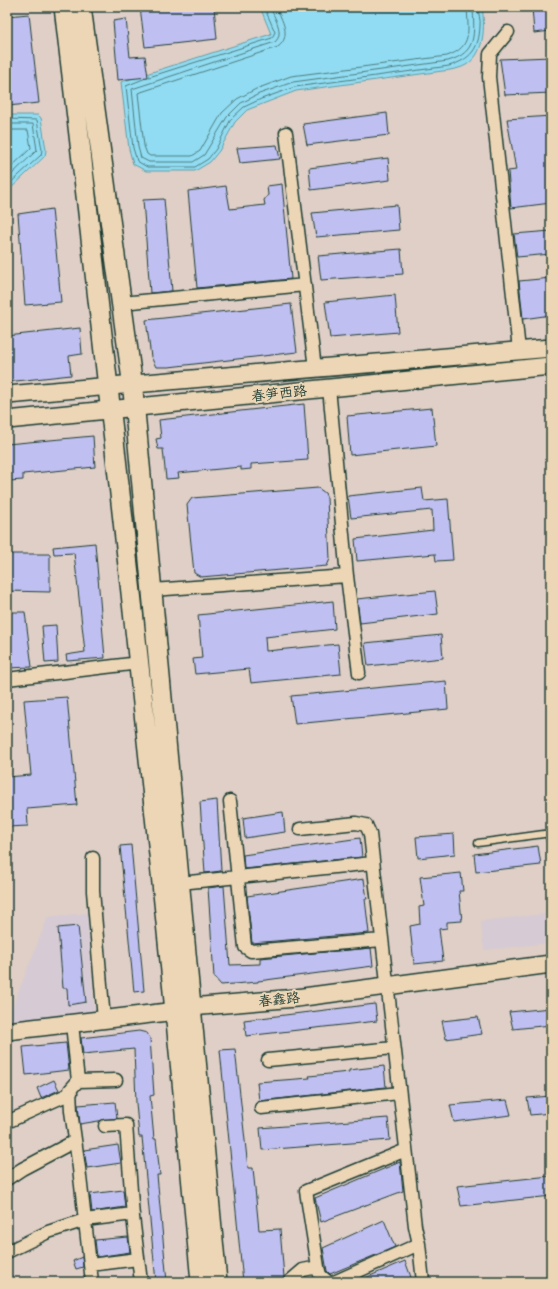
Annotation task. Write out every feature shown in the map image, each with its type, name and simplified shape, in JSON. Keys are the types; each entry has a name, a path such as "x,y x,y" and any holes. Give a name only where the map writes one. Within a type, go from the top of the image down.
{"main road":[{"path":"64,7 112,411 139,663 186,1009 217,1282"},
{"path":"81,7 133,384 180,883 201,1282"},
{"name":"春笋西路","path":"7,395 551,348"},
{"name":"春笋西路","path":"7,420 112,411 551,366"},
{"name":"春鑫路","path":"388,990 551,964"},
{"name":"春鑫路","path":"7,1031 186,1009 216,1012 388,990 551,973"}],"street":[{"path":"508,32 490,54 489,77 519,350"},
{"path":"286,133 315,368"},
{"path":"122,303 305,285"},
{"path":"329,388 347,576 359,673"},
{"path":"152,590 347,576"},
{"path":"7,678 139,663"},
{"path":"230,801 245,947 252,951 382,940"},
{"path":"300,830 356,823 366,825 370,834 406,1150 423,1282"},
{"path":"93,858 93,890 104,1020"},
{"path":"180,883 373,863"},
{"path":"72,1024 78,1081"},
{"path":"268,1060 394,1048"},
{"path":"90,1282 90,1265 71,1111 70,1090 78,1081 116,1080"},
{"path":"7,1122 70,1093"},
{"path":"261,1108 400,1093"},
{"path":"105,1126 126,1125 133,1214 141,1282"},
{"path":"7,1179 22,1169 75,1141"},
{"path":"328,1282 320,1275 306,1191 406,1150"},
{"path":"7,1252 48,1232 84,1220 133,1214"},
{"path":"334,1282 419,1244"},
{"path":"90,1265 138,1259"},
{"path":"288,1282 303,1270 318,1266"}],"lane":[{"path":"478,843 550,833 551,846"}],"shaded area":[{"path":"87,913 94,1012 7,1021 48,917"},
{"path":"545,914 549,943 484,950 481,921"}],"water":[{"path":"260,7 482,7 482,39 477,54 466,65 460,68 296,91 247,110 235,122 219,151 210,162 195,171 146,171 133,164 129,149 121,82 271,34"},
{"path":"7,115 38,115 41,118 46,150 45,156 7,192"}],"building":[{"path":"140,7 214,7 217,39 145,47"},
{"path":"532,7 551,7 551,31 534,33"},
{"path":"29,14 39,103 7,106 7,16"},
{"path":"126,19 130,57 145,56 148,77 118,80 113,21"},
{"path":"551,57 551,93 505,95 500,59"},
{"path":"387,113 389,135 307,145 303,124"},
{"path":"551,116 551,203 511,208 508,171 516,170 507,119"},
{"path":"277,145 280,159 240,163 237,148"},
{"path":"388,158 390,180 311,190 309,168"},
{"path":"282,184 291,279 197,288 188,191 226,186 230,209 265,205 264,200 268,195 267,186"},
{"path":"164,199 172,291 150,293 143,200"},
{"path":"397,205 399,230 316,237 312,213"},
{"path":"52,209 61,302 25,305 18,214"},
{"path":"551,231 551,254 517,257 514,234"},
{"path":"401,249 403,274 321,280 318,256"},
{"path":"551,278 551,315 523,319 519,281"},
{"path":"395,295 398,332 330,338 325,302"},
{"path":"291,304 297,352 169,367 156,367 151,357 146,320"},
{"path":"80,328 82,354 69,356 71,375 7,382 7,336"},
{"path":"304,404 308,460 251,464 251,469 241,470 241,467 178,473 179,478 166,479 163,449 158,449 156,439 161,438 159,420"},
{"path":"432,408 436,446 350,455 347,416"},
{"path":"93,436 95,467 23,474 23,480 9,481 9,475 7,476 7,444"},
{"path":"318,488 325,493 327,498 330,559 327,566 201,577 194,573 187,505 192,498"},
{"path":"422,488 424,501 448,499 453,560 436,561 435,554 357,561 355,539 433,530 432,510 351,518 348,496"},
{"path":"95,543 105,658 67,661 66,655 85,652 74,553 54,554 53,547"},
{"path":"7,554 50,554 50,592 7,591"},
{"path":"435,591 438,614 360,623 357,599"},
{"path":"333,601 335,629 265,637 266,651 338,644 341,674 251,683 249,669 195,674 193,659 202,658 198,615"},
{"path":"7,612 25,612 32,667 7,668"},
{"path":"56,625 58,662 45,663 42,626"},
{"path":"441,635 443,658 368,666 365,643"},
{"path":"446,681 448,709 295,724 291,696"},
{"path":"67,697 77,805 27,809 28,826 7,827 7,777 31,775 24,700"},
{"path":"217,800 221,871 205,873 200,802"},
{"path":"283,812 285,832 245,838 243,818"},
{"path":"454,834 455,854 418,858 416,837"},
{"path":"360,838 362,857 244,869 243,855"},
{"path":"131,845 144,991 134,992 120,846"},
{"path":"538,846 541,865 476,872 474,854"},
{"path":"461,873 463,891 459,891 462,921 447,922 447,928 439,929 443,961 414,964 410,926 420,924 419,907 424,906 420,877"},
{"path":"364,879 369,933 252,943 247,896"},
{"path":"224,886 230,965 260,964 260,958 371,948 373,966 258,982 221,985 214,977 208,888"},
{"path":"78,926 86,1002 68,1005 67,988 63,988 58,928"},
{"path":"375,1004 377,1021 246,1036 244,1020"},
{"path":"551,1008 551,1025 513,1029 509,1012"},
{"path":"478,1017 482,1034 446,1039 442,1021"},
{"path":"139,1031 147,1033 150,1038 154,1095 150,1096 154,1139 156,1139 160,1175 157,1175 167,1282 156,1282 142,1137 139,1137 134,1049 83,1054 81,1038"},
{"path":"66,1043 69,1070 26,1075 23,1047"},
{"path":"235,1049 248,1168 253,1168 259,1230 280,1229 284,1277 282,1281 243,1282 220,1050"},
{"path":"384,1066 386,1087 259,1101 257,1082 310,1078 309,1076 349,1072 349,1070"},
{"path":"54,1080 59,1090 41,1098 37,1088"},
{"path":"551,1096 551,1113 530,1115 527,1098"},
{"path":"507,1100 511,1115 454,1122 450,1105"},
{"path":"115,1102 117,1118 80,1124 78,1105"},
{"path":"388,1118 390,1140 262,1150 260,1128"},
{"path":"118,1145 121,1163 87,1168 84,1150"},
{"path":"400,1162 403,1191 321,1222 315,1198"},
{"path":"550,1176 551,1196 461,1206 457,1186"},
{"path":"123,1190 125,1207 92,1212 90,1194"},
{"path":"384,1220 395,1247 330,1274 327,1271 323,1248"},
{"path":"128,1237 130,1252 97,1257 95,1240"},
{"path":"82,1257 83,1267 76,1269 73,1261"},
{"path":"405,1261 411,1277 409,1278 410,1282 356,1282"}]}
